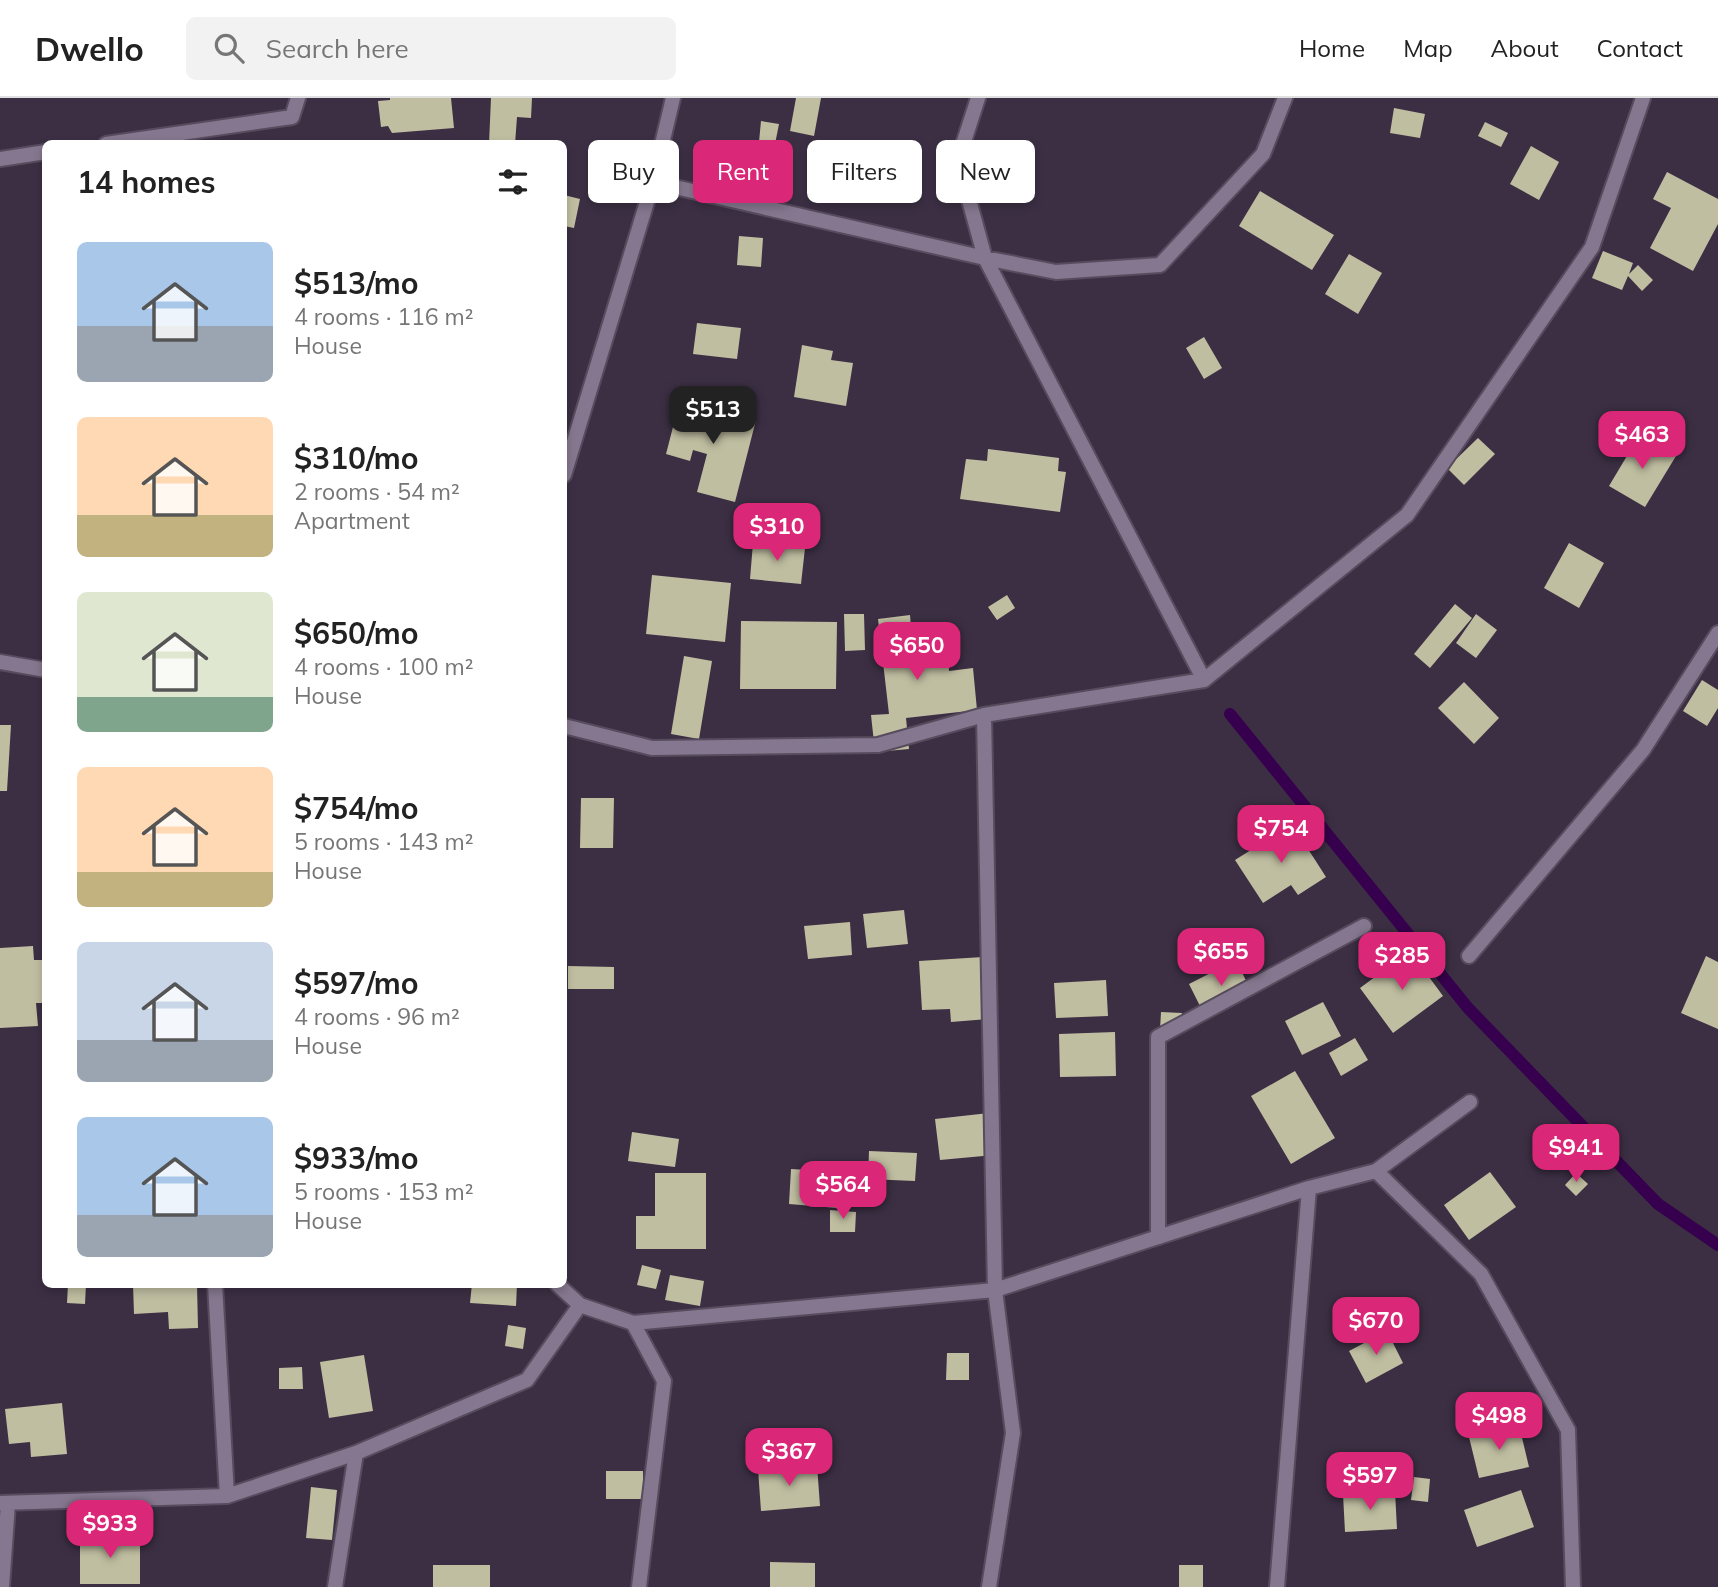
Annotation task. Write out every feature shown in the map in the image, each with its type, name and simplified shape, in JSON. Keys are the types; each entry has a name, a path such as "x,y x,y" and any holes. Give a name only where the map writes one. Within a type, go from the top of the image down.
{"street":[{"path":"134,140 292,117 298,98"},
{"path":"663,140 673,98"},
{"path":"978,98 958,160 985,258 1203,681"},
{"path":"679,188 1056,272 1160,265 1263,154 1285,98"},
{"path":"567,727 652,748 878,745 984,715 1203,681 1407,514 1592,247 1643,98"},
{"path":"0,159 42,153"},
{"path":"567,465 647,203"},
{"path":"1469,956 1643,750 1718,633"},
{"path":"0,662 42,669"},
{"path":"984,715 995,1290 1013,1433 989,1587"},
{"path":"1158,1237 1158,1037 1364,926"},
{"path":"561,1288 580,1305 634,1323 995,1290 1309,1188 1376,1171 1471,1102"},
{"path":"1376,1171 1481,1274 1568,1430 1573,1587"},
{"path":"1277,1587 1309,1188"},
{"path":"215,1288 227,1496"},
{"path":"2,1587 4,1503 227,1496 356,1453 527,1380 580,1305"},
{"path":"634,1323 664,1381 639,1587"},
{"path":"335,1587 356,1453"}],"building":[{"path":"390,98 451,98 454,128 392,133 388,126 381,127 378,101"},
{"path":"491,98 532,98 531,118 517,117 515,140 489,140"},
{"path":"796,98 821,98 814,136 790,131"},
{"path":"1394,108 1425,114 1420,138 1390,133"},
{"path":"761,121 779,124 776,140 759,140"},
{"path":"1485,122 1508,133 1501,147 1478,136"},
{"path":"1531,146 1559,162 1539,200 1510,184"},
{"path":"1667,172 1718,199 1718,224 1693,271 1650,248 1671,208 1653,199"},
{"path":"1260,191 1334,235 1312,270 1239,226"},
{"path":"567,196 580,199 574,228 567,227"},
{"path":"739,236 763,238 761,267 737,265"},
{"path":"1603,251 1633,263 1629,274 1638,265 1653,280 1642,291 1628,276 1622,290 1592,278"},
{"path":"1349,254 1382,273 1358,314 1325,294"},
{"path":"697,323 741,328 737,359 693,354"},
{"path":"1204,337 1222,368 1204,379 1186,348"},
{"path":"802,345 833,351 831,360 853,363 846,406 794,397"},
{"path":"680,400 756,420 735,502 697,492 707,454 693,450 690,461 666,454"},
{"path":"1640,434 1676,456 1645,507 1609,486"},
{"path":"1478,438 1495,454 1464,485 1447,468"},
{"path":"988,449 1059,458 1058,471 1066,472 1060,512 960,499 966,459 987,461"},
{"path":"753,543 805,548 801,584 750,579"},
{"path":"1569,543 1604,563 1579,608 1544,588"},
{"path":"652,575 731,583 725,642 646,634"},
{"path":"1007,595 1015,608 997,620 988,607"},
{"path":"1455,604 1472,618 1430,668 1414,654"},
{"path":"844,614 864,614 865,650 845,651"},
{"path":"1476,614 1497,630 1476,658 1456,643"},
{"path":"910,615 911,627 923,625 924,639 946,637 949,671 973,668 977,710 906,718 909,749 875,752 871,715 889,714 878,619"},
{"path":"741,621 837,622 836,689 740,689"},
{"path":"684,656 712,661 699,739 671,734"},
{"path":"1702,680 1718,690 1718,708 1707,726 1683,711"},
{"path":"1464,682 1499,718 1474,744 1438,708"},
{"path":"0,725 11,725 7,791 0,791"},
{"path":"581,798 614,798 613,848 580,848"},
{"path":"1292,824 1326,877 1298,895 1291,885 1263,903 1235,860"},
{"path":"904,910 908,944 867,948 863,914"},
{"path":"850,922 852,955 808,959 804,926"},
{"path":"33,946 34,960 42,960 42,1003 36,1003 38,1026 0,1028 0,948"},
{"path":"1410,951 1443,996 1393,1033 1360,988"},
{"path":"1706,956 1718,962 1718,1029 1681,1013"},
{"path":"983,957 988,1019 951,1022 950,1009 922,1010 919,961"},
{"path":"1236,960 1252,993 1205,1016 1189,984"},
{"path":"568,966 614,967 614,989 568,989"},
{"path":"1106,980 1108,1016 1056,1018 1054,983"},
{"path":"1323,1002 1341,1036 1302,1055 1285,1021"},
{"path":"1161,1012 1182,1013 1180,1032 1160,1030"},
{"path":"1115,1032 1116,1076 1060,1077 1059,1034"},
{"path":"1355,1038 1368,1060 1341,1076 1329,1053"},
{"path":"1295,1071 1335,1138 1291,1164 1251,1096"},
{"path":"989,1113 994,1155 940,1160 935,1119"},
{"path":"632,1132 679,1139 675,1167 628,1161"},
{"path":"869,1151 917,1153 915,1181 868,1179"},
{"path":"791,1169 840,1172 837,1208 789,1204"},
{"path":"1490,1172 1516,1207 1469,1240 1444,1205"},
{"path":"655,1173 706,1173 706,1249 636,1249 636,1216 655,1216"},
{"path":"1576,1173 1588,1184 1576,1196 1565,1185"},
{"path":"830,1210 856,1212 855,1232 830,1232"},
{"path":"642,1265 661,1270 656,1289 637,1285"},
{"path":"670,1275 704,1281 700,1306 665,1300"},
{"path":"68,1288 86,1288 85,1304 67,1303"},
{"path":"133,1288 197,1288 198,1328 169,1329 168,1312 134,1314"},
{"path":"472,1288 517,1288 516,1306 470,1303"},
{"path":"508,1325 526,1328 523,1349 505,1346"},
{"path":"1387,1331 1403,1363 1366,1383 1349,1351"},
{"path":"947,1353 969,1353 969,1380 946,1380"},
{"path":"364,1355 373,1411 329,1418 320,1362"},
{"path":"302,1367 303,1389 279,1389 279,1368"},
{"path":"62,1403 67,1454 31,1457 30,1442 9,1444 5,1409"},
{"path":"1519,1425 1529,1467 1479,1478 1469,1437"},
{"path":"817,1465 820,1506 761,1511 758,1469"},
{"path":"606,1471 643,1471 643,1499 606,1499"},
{"path":"1414,1477 1430,1479 1428,1502 1411,1500"},
{"path":"311,1487 337,1490 332,1540 306,1538"},
{"path":"1521,1490 1534,1527 1477,1547 1464,1510"},
{"path":"1395,1491 1397,1529 1345,1532 1343,1494"},
{"path":"80,1537 140,1537 140,1584 80,1584"},
{"path":"770,1562 815,1563 815,1587 770,1587"},
{"path":"433,1565 490,1565 490,1587 433,1587"},
{"path":"1179,1565 1203,1565 1203,1587 1179,1587"}],"waterway":[{"path":"1230,714 1468,1008 1658,1204 1718,1245"}]}
